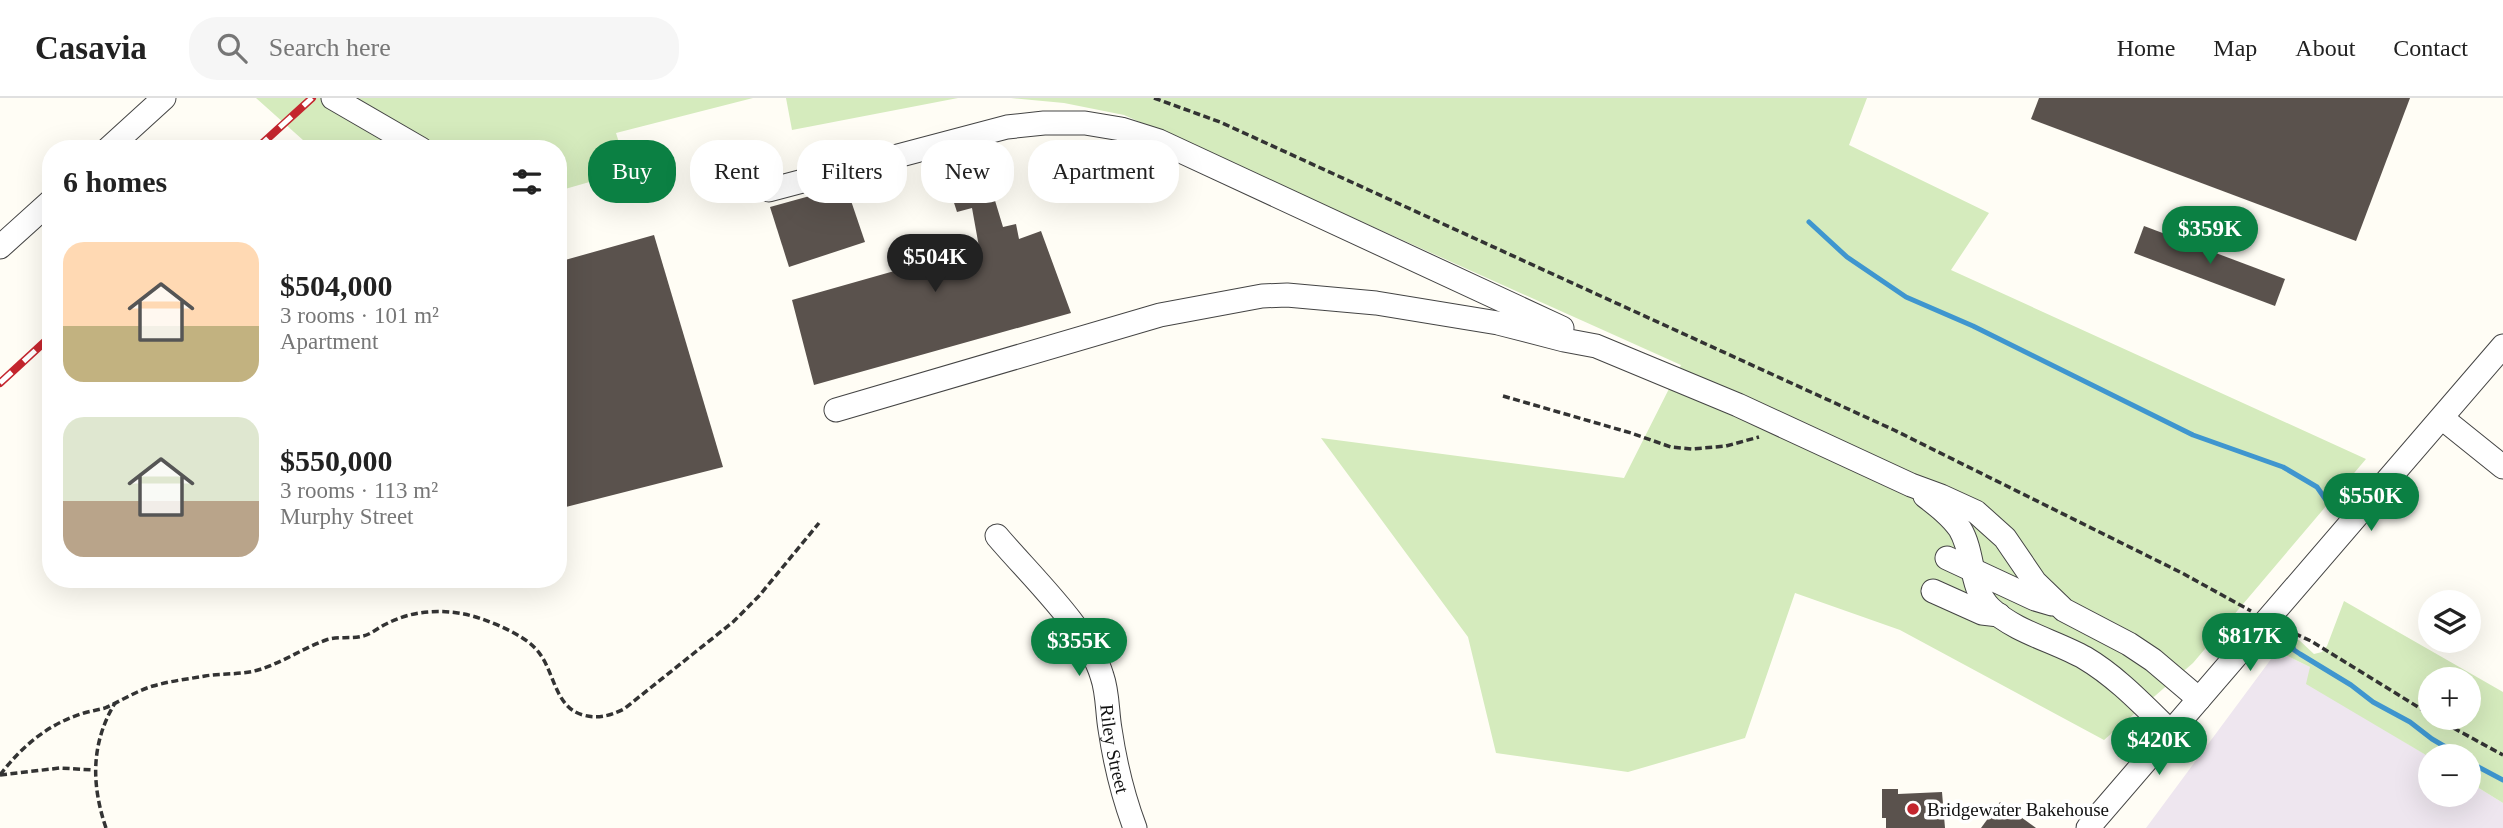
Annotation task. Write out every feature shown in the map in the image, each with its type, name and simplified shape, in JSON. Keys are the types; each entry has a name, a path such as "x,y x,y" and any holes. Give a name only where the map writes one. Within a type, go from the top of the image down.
{"street":[{"path":"118,140 164,98"},
{"path":"333,98 405,140"},
{"path":"783,186 993,129 1064,122 1104,126 1159,141 1596,346 1783,425 1911,485 1963,505 1983,516 2005,538 2035,582 2059,605 2153,660 2199,699"},
{"path":"0,247 42,209"},
{"path":"836,410 1160,315 1262,296 1287,295 1387,304 1497,323 1596,346"},
{"path":"2088,828 2503,346"},
{"path":"2442,418 2503,467"},
{"path":"1911,485 1938,506 1960,529 1980,573 1977,589 1992,609 2091,662 2129,691 2170,731"},
{"name":"Riley Street","path":"996,536 1080,632 1093,652 1103,677 1114,754 1124,799 1135,828"},
{"path":"1948,558 2035,599 2059,605"},
{"path":"1980,573 2003,563 2024,566"},
{"path":"1933,591 1982,613 1992,609"}],"path":[{"path":"1154,98 1231,127 1871,419 2169,566 2311,641 2418,707"},
{"path":"1503,396 1671,447 1692,449 1741,444 1783,425"},
{"path":"0,775 21,749 37,736 68,719 153,686 258,670 329,639 364,636 398,618 416,613 450,611 484,620 527,641 542,657 561,698 569,708 589,716 614,714 733,622 759,596 818,523"},
{"path":"106,828 94,770 105,720 116,702"},
{"path":"2458,730 2503,755"},
{"path":"0,775 60,768 94,770"}],"shaded area":[{"path":"2277,651 2310,667 2372,722 2418,750 2418,807 2481,807 2481,789 2503,803 2503,828 2146,828"}],"green space":[{"path":"256,98 753,98 616,133 618,140 588,140 588,182 567,188 567,140 303,140"},
{"path":"786,98 958,98 792,130"},
{"path":"1011,98 1867,98 1849,145 1989,213 1951,270 2366,459 2193,663 2104,740 1900,630 1795,593 1745,738 1628,772 1496,753 1468,637 1321,438 1624,478 1681,365 1124,115 1064,103"},
{"path":"2344,601 2418,643 2418,653 2435,653 2459,667 2418,667 2418,730 2481,730 2481,679 2503,692 2503,803 2481,789 2481,744 2418,744 2418,750 2306,684 2310,667 2277,651 2285,641 2299,640 2314,654 2322,652 2327,646"}],"building":[{"path":"2039,98 2410,98 2356,241 2031,119"},
{"path":"797,200 797,203 852,203 865,242 789,267 770,207"},
{"path":"954,203 996,203 1003,227 1016,224 1019,239 1041,231 1071,313 814,385 792,300 979,247 972,208 957,212"},
{"path":"2144,226 2285,279 2275,306 2134,253"},
{"path":"654,235 723,467 567,507 567,259"},
{"name":"Bridgewater Bakehouse","path":"1882,789 1898,789 1898,794 1942,792 1945,828 1886,828 1886,818 1882,818"},
{"path":"2000,802 2036,828 1981,828"}],"waterway":[{"path":"1809,222 1847,257 1906,297 1973,326 2193,435 2283,467 2317,487 2326,500"},
{"path":"2292,644 2294,650 2441,744"},
{"path":"2481,768 2503,780"}],"railway":[{"path":"266,140 312,98"},
{"path":"0,383 42,344"}],"place":[{"name":"Bridgewater Bakehouse","path":"1913,809"}]}
